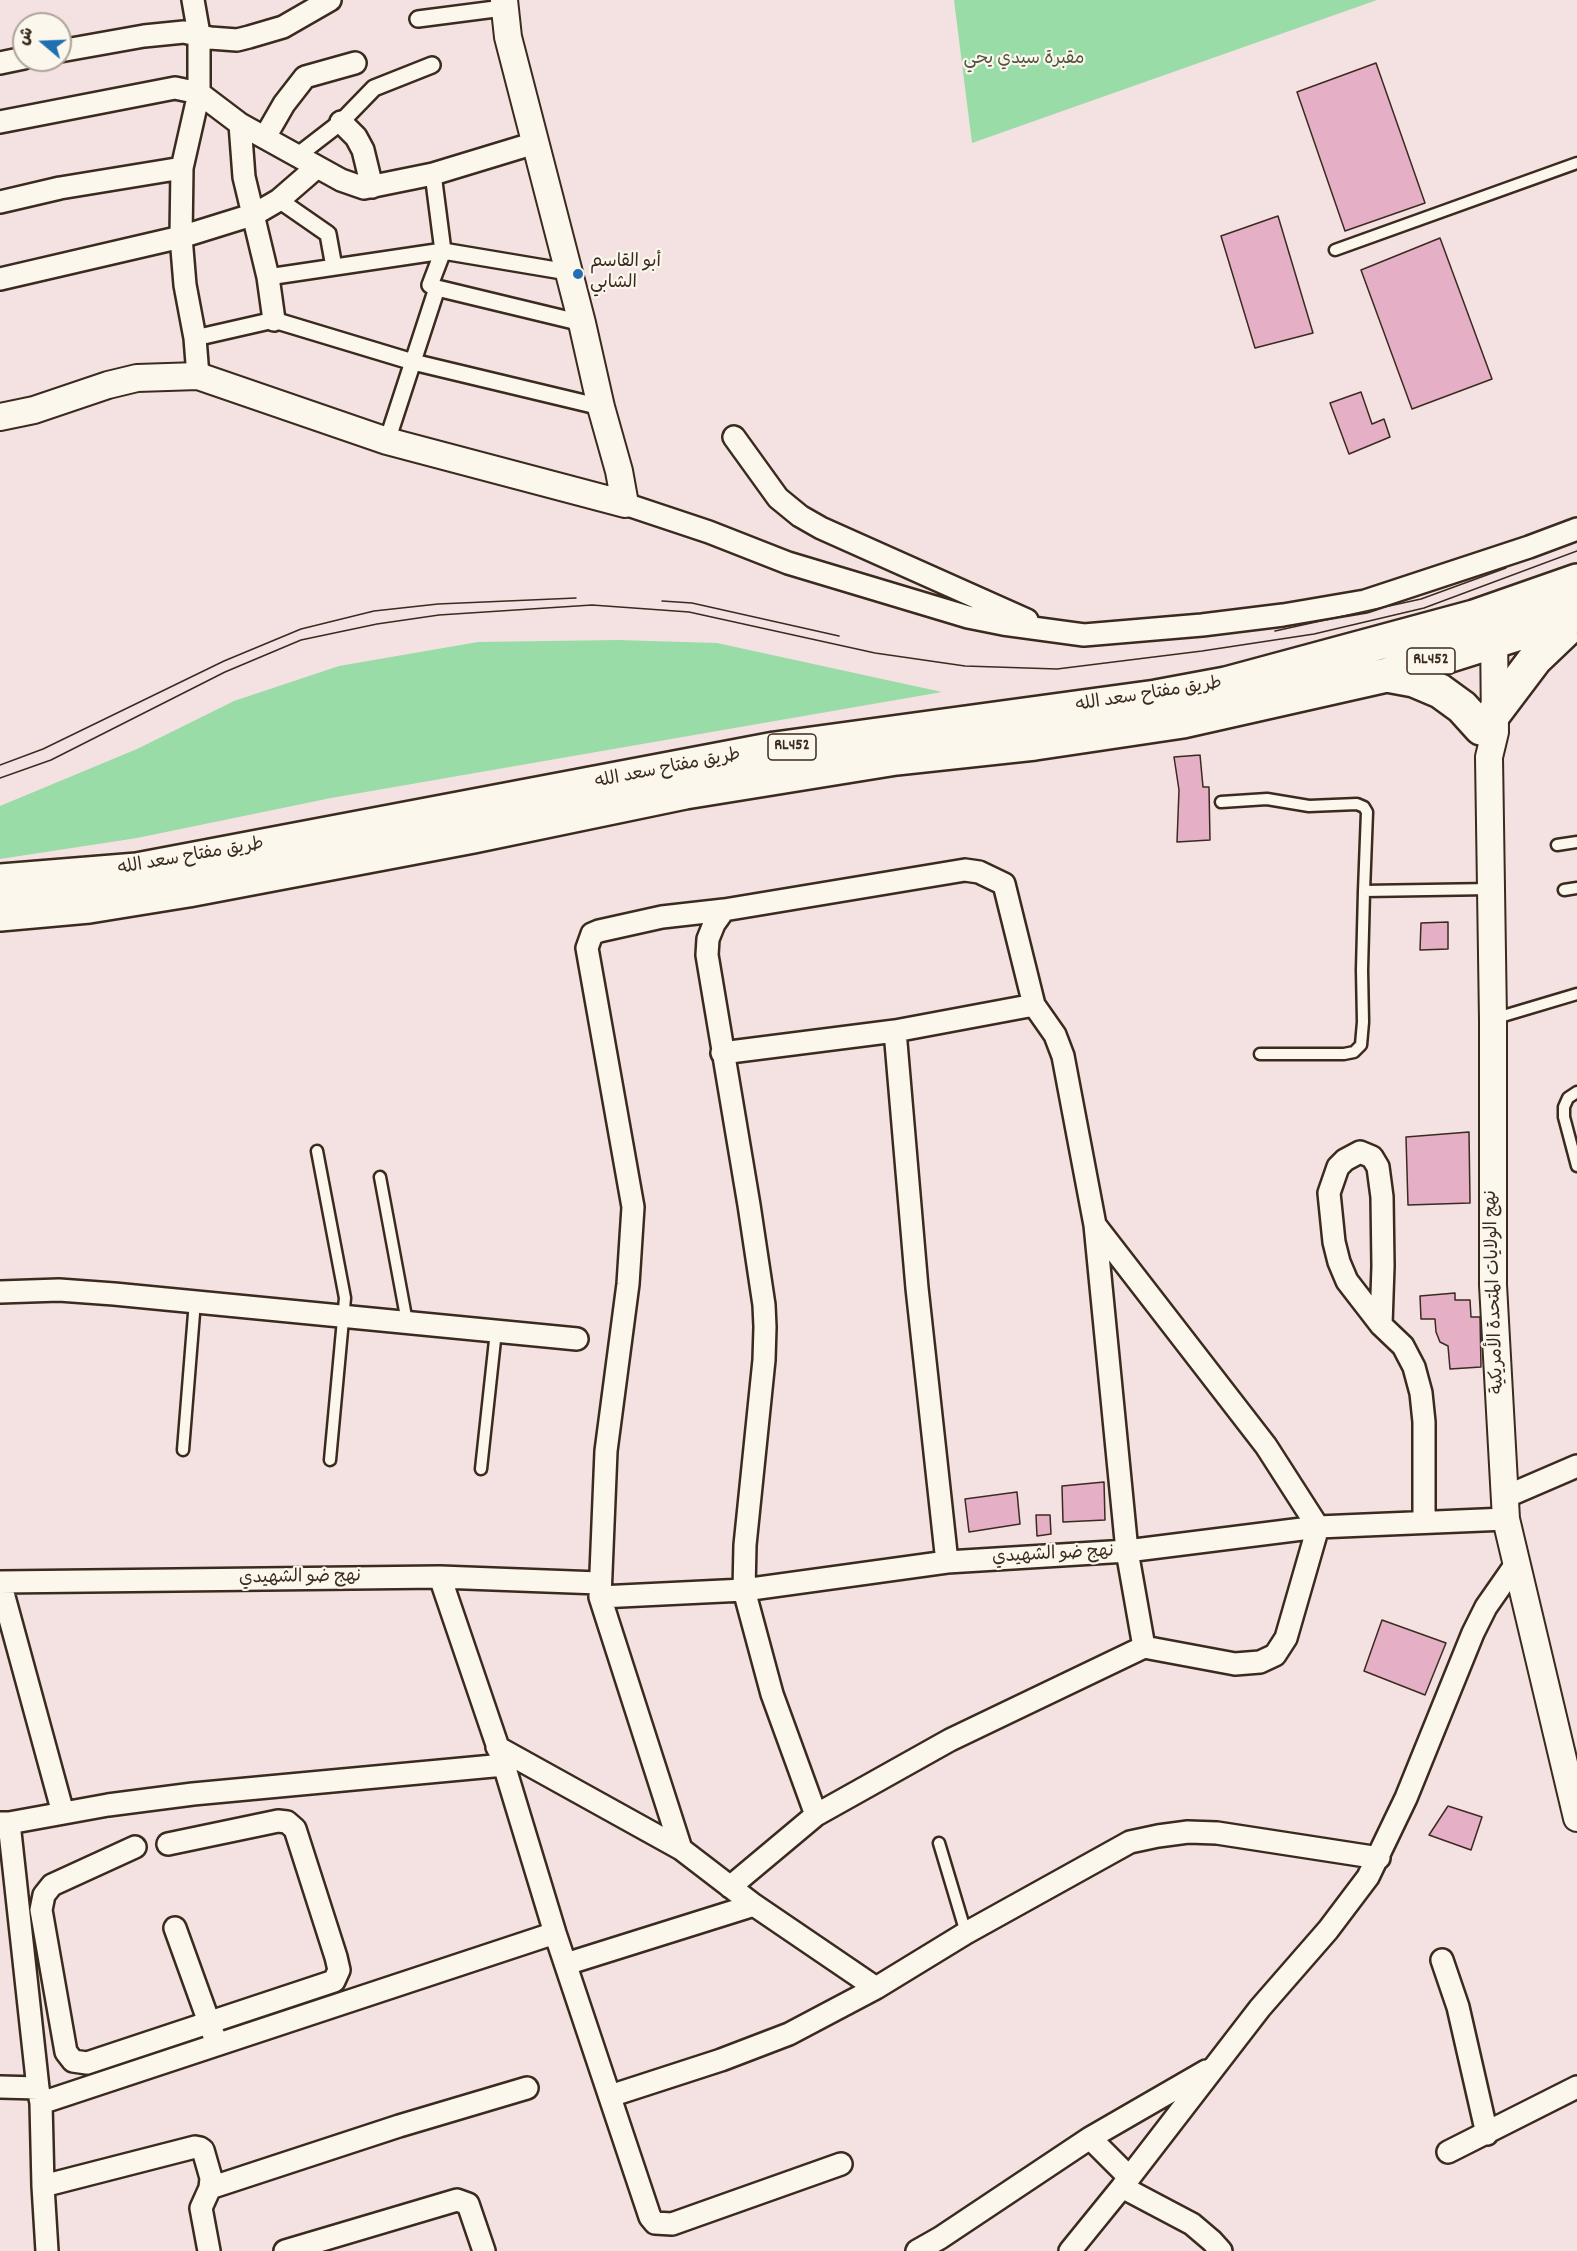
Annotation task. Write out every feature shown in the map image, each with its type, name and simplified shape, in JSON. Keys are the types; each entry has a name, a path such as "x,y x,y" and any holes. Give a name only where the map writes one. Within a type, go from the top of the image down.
{"highway":[{"name":"طريق مفتاح سعد الله","path":"0,914 89,906 188,890 473,836 685,792 896,758 1035,743 1183,721 1386,675 1577,581"},
{"name":"طريق مفتاح سعد الله","path":"0,881 137,870 775,749 1156,697 1484,628 1577,617"},
{"path":"1386,675 1414,680 1440,691 1462,707 1488,732 1535,659 1577,617"}],"street":[{"path":"72,49 144,36 183,32 210,38 237,40 249,38 283,27 330,0"},
{"path":"195,3 199,34 199,93 182,168 181,237 185,285 195,338 198,376"},
{"path":"417,19 504,4 508,38 582,323 625,504"},
{"path":"264,137 284,104 305,77 355,63"},
{"path":"297,156 341,122 374,88 432,65"},
{"path":"0,122 175,88 199,93 240,124 356,187 372,187 434,174 535,143"},
{"path":"341,122 356,137 363,150 372,187"},
{"path":"240,124 244,177 255,214 274,320"},
{"path":"0,279 181,237 255,214 279,200 317,167"},
{"path":"0,202 60,188 182,168"},
{"path":"434,174 443,251 430,285 582,323"},
{"path":"279,200 328,234 334,267"},
{"path":"268,277 443,251 568,272"},
{"path":"387,441 437,288"},
{"path":"195,338 274,320 413,362 601,407"},
{"path":"0,417 34,411 108,385 137,378 198,376 387,441 625,504 709,532 788,563 922,603 1003,624 1084,635 1202,625 1283,615 1365,601 1529,548 1577,529"},
{"path":"734,437 771,489 800,516 821,528 1055,632"},
{"name":"نهج الولايات المتحدة الأمريكية","path":"1484,628 1493,1020 1493,1285 1505,1508 1516,1564 1577,1818"},
{"path":"681,1849 600,1590 606,1451 628,1284 633,1207 587,948 592,934 662,917 724,910 964,870 979,872 1004,884 1034,1005 1055,1035 1063,1056 1095,1225 1127,1551 1144,1647"},
{"path":"724,910 714,924 708,939 707,955 749,1205 764,1305 765,1327 764,1360 745,1545 744,1590 772,1694 816,1815"},
{"path":"722,1053 895,1030 1034,1005"},
{"path":"895,1030 917,1288 947,1562"},
{"path":"1381,1325 1383,1266 1380,1187 1376,1162 1366,1153 1360,1152 1345,1160 1338,1167 1329,1193 1334,1242 1347,1281 1381,1325 1403,1346 1414,1367 1421,1393 1426,1458 1424,1521"},
{"path":"730,1887 816,1815 950,1740 1144,1647 1235,1664 1260,1662 1275,1655 1286,1638 1318,1527 1266,1446 1095,1225"},
{"path":"0,1292 59,1290 577,1339"},
{"path":"1505,1508 1577,1466"},
{"name":"نهج ضو الشهيدي","path":"0,1582 440,1577 600,1590 744,1590 947,1562 1127,1551 1318,1527 1372,1526 1424,1521 1505,1508"},
{"path":"1070,2251 1260,2008 1335,1921 1368,1877 1406,1798 1473,1634 1486,1607 1516,1564"},
{"path":"440,1577 650,2217 655,2223 672,2224 841,2164"},
{"path":"0,1582 63,1813"},
{"path":"47,2251 40,2096 4,1823 193,1794 500,1756 681,1849 754,1905 876,1988"},
{"path":"135,1846 52,1885 44,1895 41,1910 66,2052 73,2061 87,2063 334,1981 339,1970 295,1829 287,1822 278,1821 168,1844"},
{"path":"610,2096 789,2034 876,1988 966,1933 1130,1842 1188,1832 1217,1833 1379,1858"},
{"path":"566,1964 754,1905"},
{"path":"175,1928 217,2045"},
{"path":"0,2087 40,2096 217,2045 555,1933"},
{"path":"1442,1960 1458,2007 1487,2134"},
{"path":"917,2251 1090,2138 1214,2066"},
{"path":"1448,2152 1577,2087"},
{"path":"210,2188 399,2126 527,2088"},
{"path":"1090,2138 1126,2182 1192,2224 1221,2251"},
{"path":"43,2186 195,2147 203,2151 211,2178 210,2188 201,2208 208,2251"},
{"path":"285,2251 457,2200 468,2204 484,2251"}],"lane":[{"path":"1335,250 1577,163"},
{"path":"1221,802 1267,799 1309,806 1357,804 1364,807 1367,812 1362,970 1364,1022 1361,1045 1354,1052 1344,1054 1260,1054"},
{"path":"1557,845 1577,842"},
{"path":"1564,890 1577,888"},
{"path":"1364,891 1491,889"},
{"path":"1493,1020 1577,994"},
{"path":"1577,1092 1568,1098 1564,1107 1577,1166"},
{"path":"317,1151 345,1298 330,1460"},
{"path":"380,1177 407,1322"},
{"path":"183,1450 195,1302"},
{"path":"481,1469 496,1331"},
{"path":"939,1843 966,1933"}],"green space":[{"name":"مقبرة سيدي يحي","path":"954,0 1377,0 972,143"},
{"path":"618,640 717,643 942,692 331,798 137,838 0,859 0,806 137,749 234,701 339,666 478,642"}],"building":[{"path":"1376,63 1425,203 1345,231 1297,92"},
{"path":"1278,216 1313,333 1255,348 1221,236"},
{"path":"1440,238 1492,379 1412,409 1361,270"},
{"path":"1361,392 1372,424 1384,419 1390,437 1349,454 1330,403"},
{"path":"1200,755 1203,787 1209,787 1210,840 1177,842 1179,790 1174,757"},
{"path":"1448,922 1448,949 1420,950 1421,923"},
{"path":"1469,1132 1470,1203 1408,1205 1406,1137"},
{"path":"1455,1293 1455,1300 1470,1300 1471,1317 1480,1317 1481,1367 1450,1369 1448,1346 1440,1342 1435,1319 1421,1319 1420,1296"},
{"path":"1104,1482 1105,1520 1063,1522 1062,1486"},
{"path":"1017,1492 1020,1524 969,1532 965,1499"},
{"path":"1036,1515 1050,1515 1051,1534 1037,1536"},
{"path":"1382,1620 1446,1643 1425,1695 1364,1671"},
{"path":"1448,1806 1482,1817 1471,1850 1429,1835"}],"tram line":[{"path":"0,778 51,760 225,672 301,640 377,624 439,615 592,605 689,612 875,653 965,666 1057,669 1314,634 1424,608 1577,551"},
{"path":"1275,631 1421,599 1506,568"},
{"path":"0,765 43,749 224,661 301,629 374,611 438,604 576,598"},
{"path":"662,601 692,603 839,636"}],"place":[{"name":"أبو القاسم الشابي","path":"578,274"}]}
